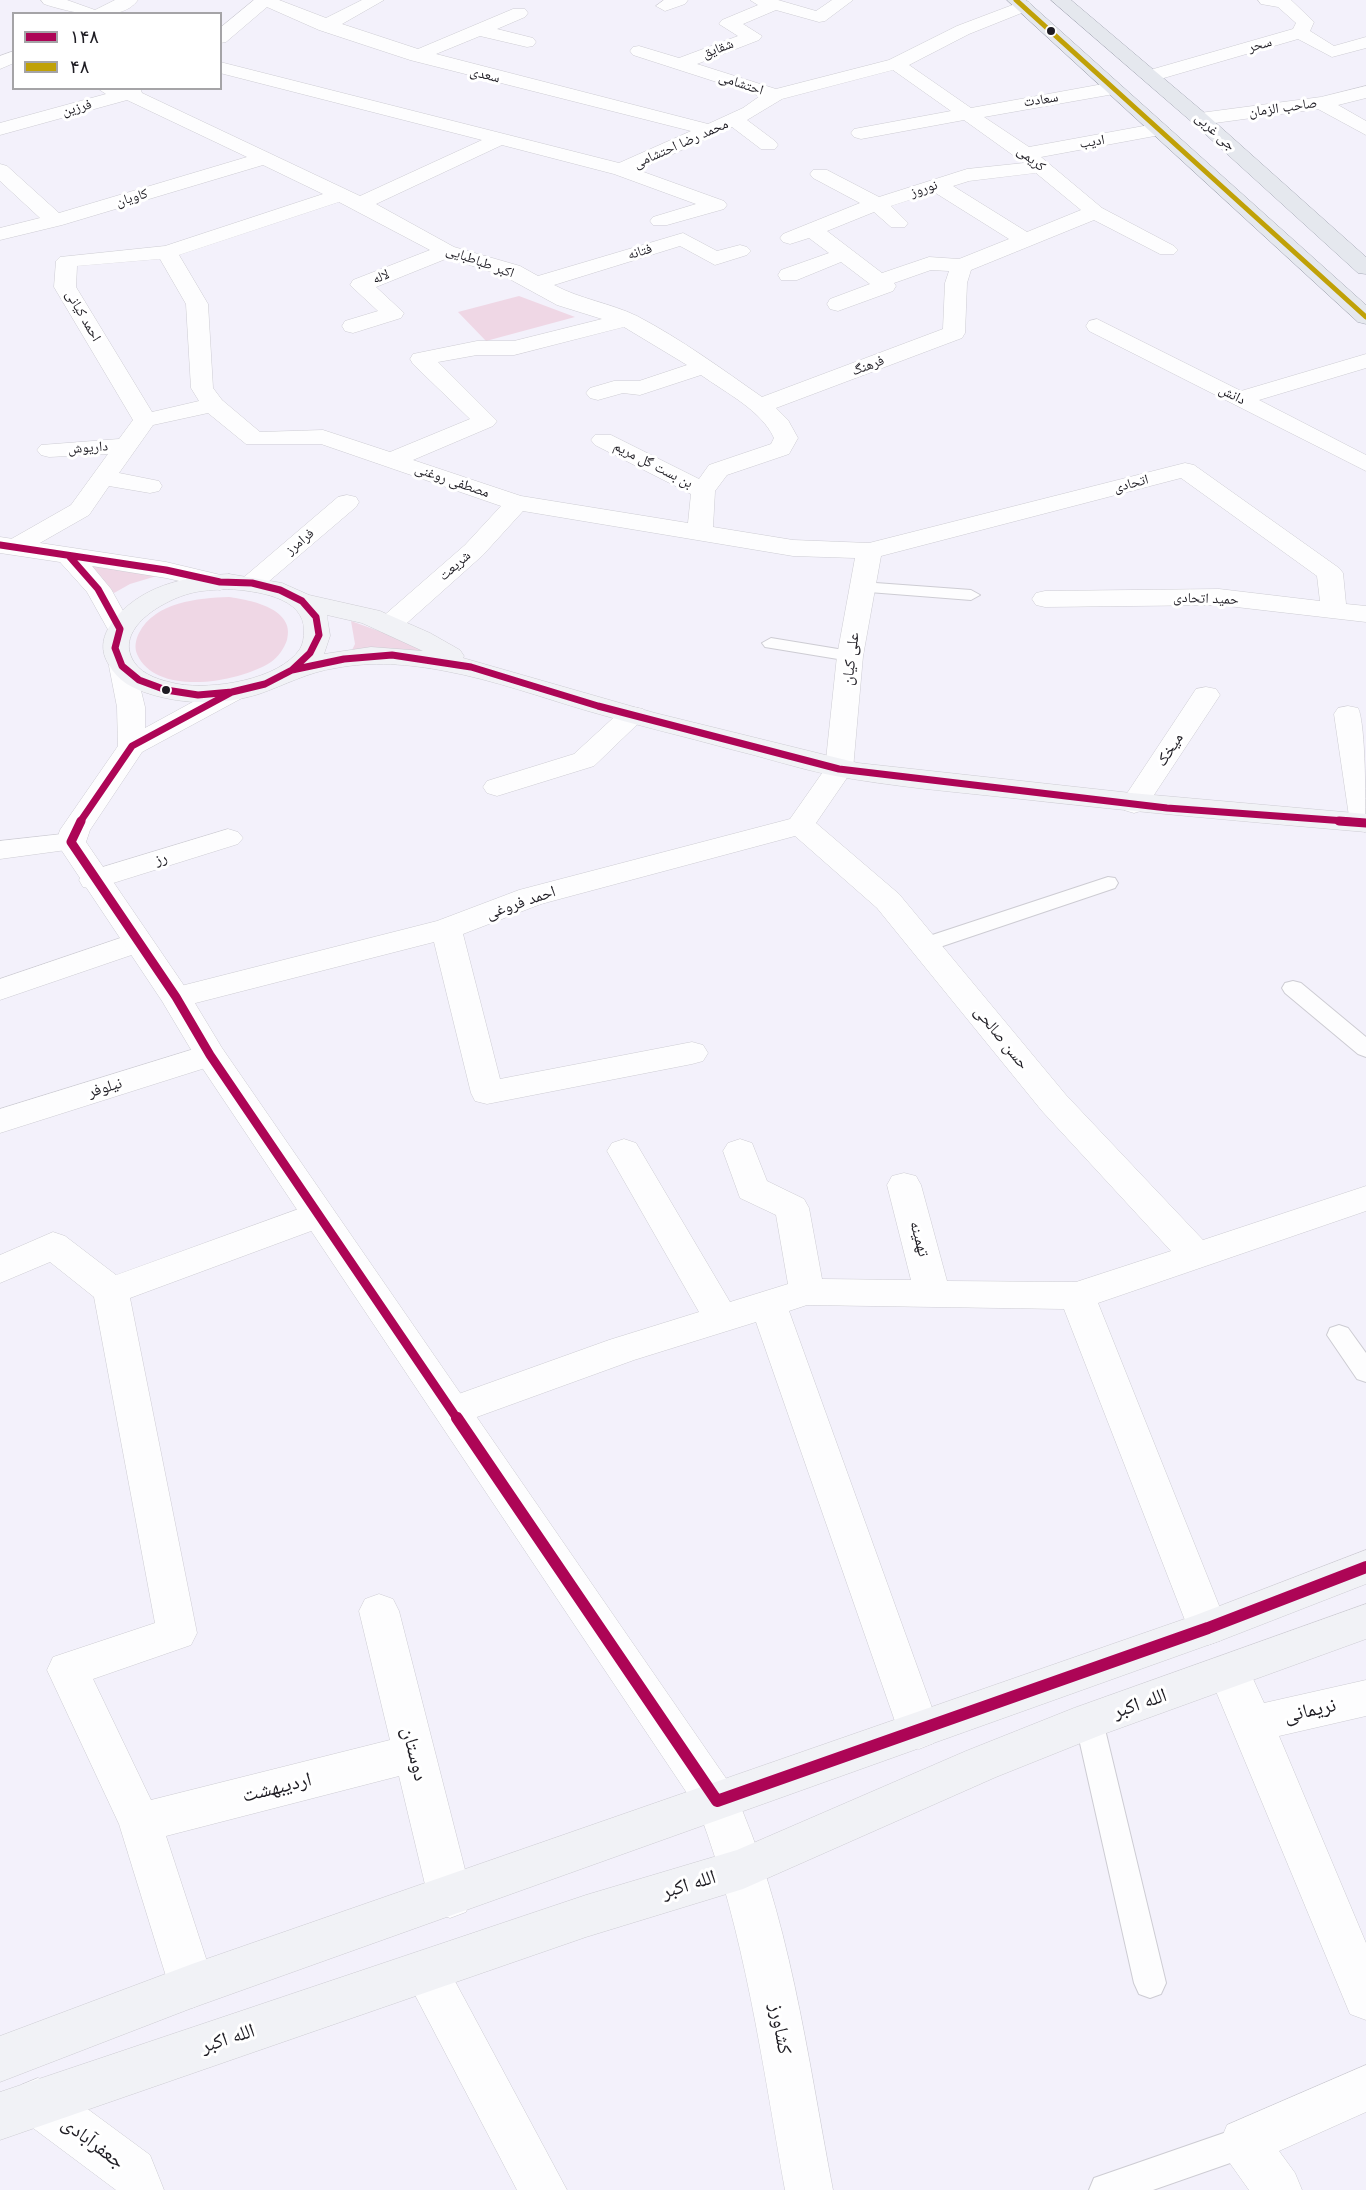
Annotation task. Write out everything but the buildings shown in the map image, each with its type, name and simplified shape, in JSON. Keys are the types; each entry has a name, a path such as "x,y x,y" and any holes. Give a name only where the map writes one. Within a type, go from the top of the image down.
{"main road":[{"name":"جی غربی","path":"1060,0 1200,119 1366,268"},
{"path":"1019,3 1366,317"},
{"path":"471,667 421,639 371,617 303,601 280,590 252,583 220,582 187,587 158,597 135,611 120,629 115,648 122,666 139,680 166,690 198,694 232,692 265,684 292,670 344,659 392,655 471,667 633,715 840,769 1134,804 1366,823"},
{"path":"292,670 310,653 319,635 316,617 303,601"},
{"path":"0,2059 192,1986 450,1897 1208,1628 1366,1567"},
{"name":"الله اکبر","path":"19,2109 586,1916 743,1869 981,1764 1089,1721 1366,1621"}],"street":[{"path":"50,0 84,12"},
{"path":"104,12 129,0"},
{"path":"222,36 266,0"},
{"name":"سعدی","path":"266,0 325,26 416,56 711,130"},
{"path":"325,26 375,0"},
{"name":"شقایق","path":"679,64 753,36 728,24 766,2 819,17 844,0"},
{"path":"1267,0 1284,3 1305,22 1300,33 1357,64"},
{"name":"محمد رضا احتشامی","path":"222,68 621,170 734,120 774,95 896,64 1019,3"},
{"path":"1290,9 1312,3"},
{"path":"416,56 519,13"},
{"path":"480,30 527,42"},
{"name":"سحر","path":"1150,76 1300,33"},
{"path":"1332,52 1366,42"},
{"name":"احتشامی","path":"639,51 774,95"},
{"path":"816,63 851,75"},
{"name":"کریمی","path":"896,64 968,112 1025,154 1095,212 1167,250"},
{"name":"سعادت","path":"861,133 968,112 1114,88"},
{"name":"فرزین","path":"0,129 135,91"},
{"name":"اکبر طباطبایی","path":"135,91 263,159 350,200 447,251 512,271 565,300 627,320 704,367 760,406"},
{"name":"صاحب الزمان","path":"1200,119 1321,103 1366,92"},
{"path":"1321,103 1366,129"},
{"path":"734,120 768,145"},
{"path":"892,127 908,141"},
{"name":"ادیب","path":"1025,154 1160,129"},
{"name":"احمد کیانی","path":"144,420 65,287 67,261 167,252 350,200 498,140"},
{"name":"کاویان","path":"0,234 55,221 263,159"},
{"name":"نوروز","path":"790,238 877,204 966,175 1041,166"},
{"path":"0,170 55,221"},
{"path":"621,170 717,205 660,221"},
{"path":"820,174 877,204 898,223"},
{"path":"938,185 1023,239"},
{"path":"838,303 886,287 929,263 961,266 1023,239 1095,212"},
{"path":"811,229 886,287"},
{"name":"فتانه","path":"535,284 682,239 715,259 740,251"},
{"name":"لاله","path":"353,326 393,313 361,285 447,251"},
{"name":"مصطفی روغنی","path":"167,252 197,304 202,388 213,405 254,439 323,437 517,503 793,548 869,551"},
{"path":"789,275 844,254"},
{"name":"فرهنگ","path":"760,406 954,333 956,283 961,266"},
{"path":"391,460 485,421 421,359 477,348 514,348 627,320"},
{"name":"دانش","path":"1097,326 1366,464"},
{"path":"1239,399 1366,361"},
{"path":"598,393 622,386 640,388 704,367"},
{"path":"8,546 80,510 144,420 213,405"},
{"path":"700,533 703,491 718,470 781,449 786,438 760,406"},
{"name":"بن بست گل مریم","path":"603,440 703,491"},
{"name":"داریوش","path":"49,450 127,446"},
{"name":"اتحادی","path":"869,551 1185,470 1330,573 1334,610"},
{"path":"104,478 150,486"},
{"name":"فرامرز","path":"252,583 347,502"},
{"name":"شریعت","path":"389,625 474,550 517,503"},
{"path":"8,546 166,570 220,582"},
{"name":"علی کیان","path":"840,769 850,656 869,551"},
{"path":"69,556 98,589 120,629"},
{"name":"حمید اتحادی","path":"1045,599 1219,597 1366,614"},
{"path":"122,666 131,707 132,746"},
{"path":"0,850 70,842 75,830 132,746 232,692"},
{"name":"میخک","path":"1134,804 1206,695"},
{"path":"1348,714 1366,823"},
{"path":"497,787 584,760 633,715"},
{"path":"800,825 840,769"},
{"name":"احمد فروغی","path":"176,997 446,929 530,897 800,825"},
{"name":"حسن صالحی","path":"800,825 888,901 1054,1103 1197,1256"},
{"name":"رز","path":"94,880 228,838"},
{"name":"کشاورز","path":"70,842 176,997 210,1054 318,1215 717,1801 743,1869 768,1968 809,2190"},
{"path":"446,929 487,1094 692,1053"},
{"path":"0,990 138,942"},
{"name":"نیلوفر","path":"0,1121 210,1054"},
{"path":"624,1151 721,1319"},
{"path":"740,1151 752,1189 792,1208 807,1292"},
{"name":"تهمینه","path":"904,1185 933,1294"},
{"path":"452,1412 622,1350 807,1292 1077,1296 1366,1197"},
{"path":"111,1291 318,1215"},
{"path":"0,1270 53,1245 111,1291 177,1633 68,1671 140,1823 192,1986"},
{"path":"1077,1296 1208,1628"},
{"path":"768,1304 919,1730"},
{"name":"دوستان","path":"379,1611 450,1897"},
{"path":"1229,1672 1253,1724 1366,1998"},
{"name":"نریمانی","path":"1253,1724 1366,1698"},
{"name":"اردیبهشت","path":"140,1823 414,1753"},
{"path":"426,1972 543,2190"},
{"path":"1278,2190 1244,2142 1366,2088"},
{"name":"جعفرآبادی","path":"19,2109 133,2172 140,2190"}],"lane":[{"path":"862,587 971,595"},
{"path":"771,643 850,656"},
{"path":"924,945 1108,883"},
{"path":"1293,988 1366,1049"},
{"path":"1339,1335 1366,1372"},
{"path":"1089,1721 1150,1983"},
{"path":"1106,2190 1244,2142"}],"shaded area":[{"path":"519,296 575,317 486,341 458,312"},
{"path":"85,562 160,575 130,584 114,593"},
{"path":"229,597 270,608 285,621 288,629 287,640 274,660 240,675 200,682 162,677 147,668 137,654 136,643 139,633 155,614 166,608 191,601"},
{"path":"351,621 434,651 350,654 355,644"}],"transit line":[{"name":"۴۸","path":"1016,0 1366,317"},
{"name":"۱۴۸","path":"0,545 166,570 220,582 252,583 280,590 302,601 316,617 319,635 310,653 292,670 265,684 232,692 132,746 75,830 71,842 176,997 210,1055 717,1801 1208,1628 1366,1567"},
{"name":"۱۴۸","path":"69,556 98,589 120,629 115,648 122,666 139,680 166,690 198,695 232,692 265,684 292,670 344,659 392,655 471,667 598,706 839,769 1167,808 1366,823"}]}
